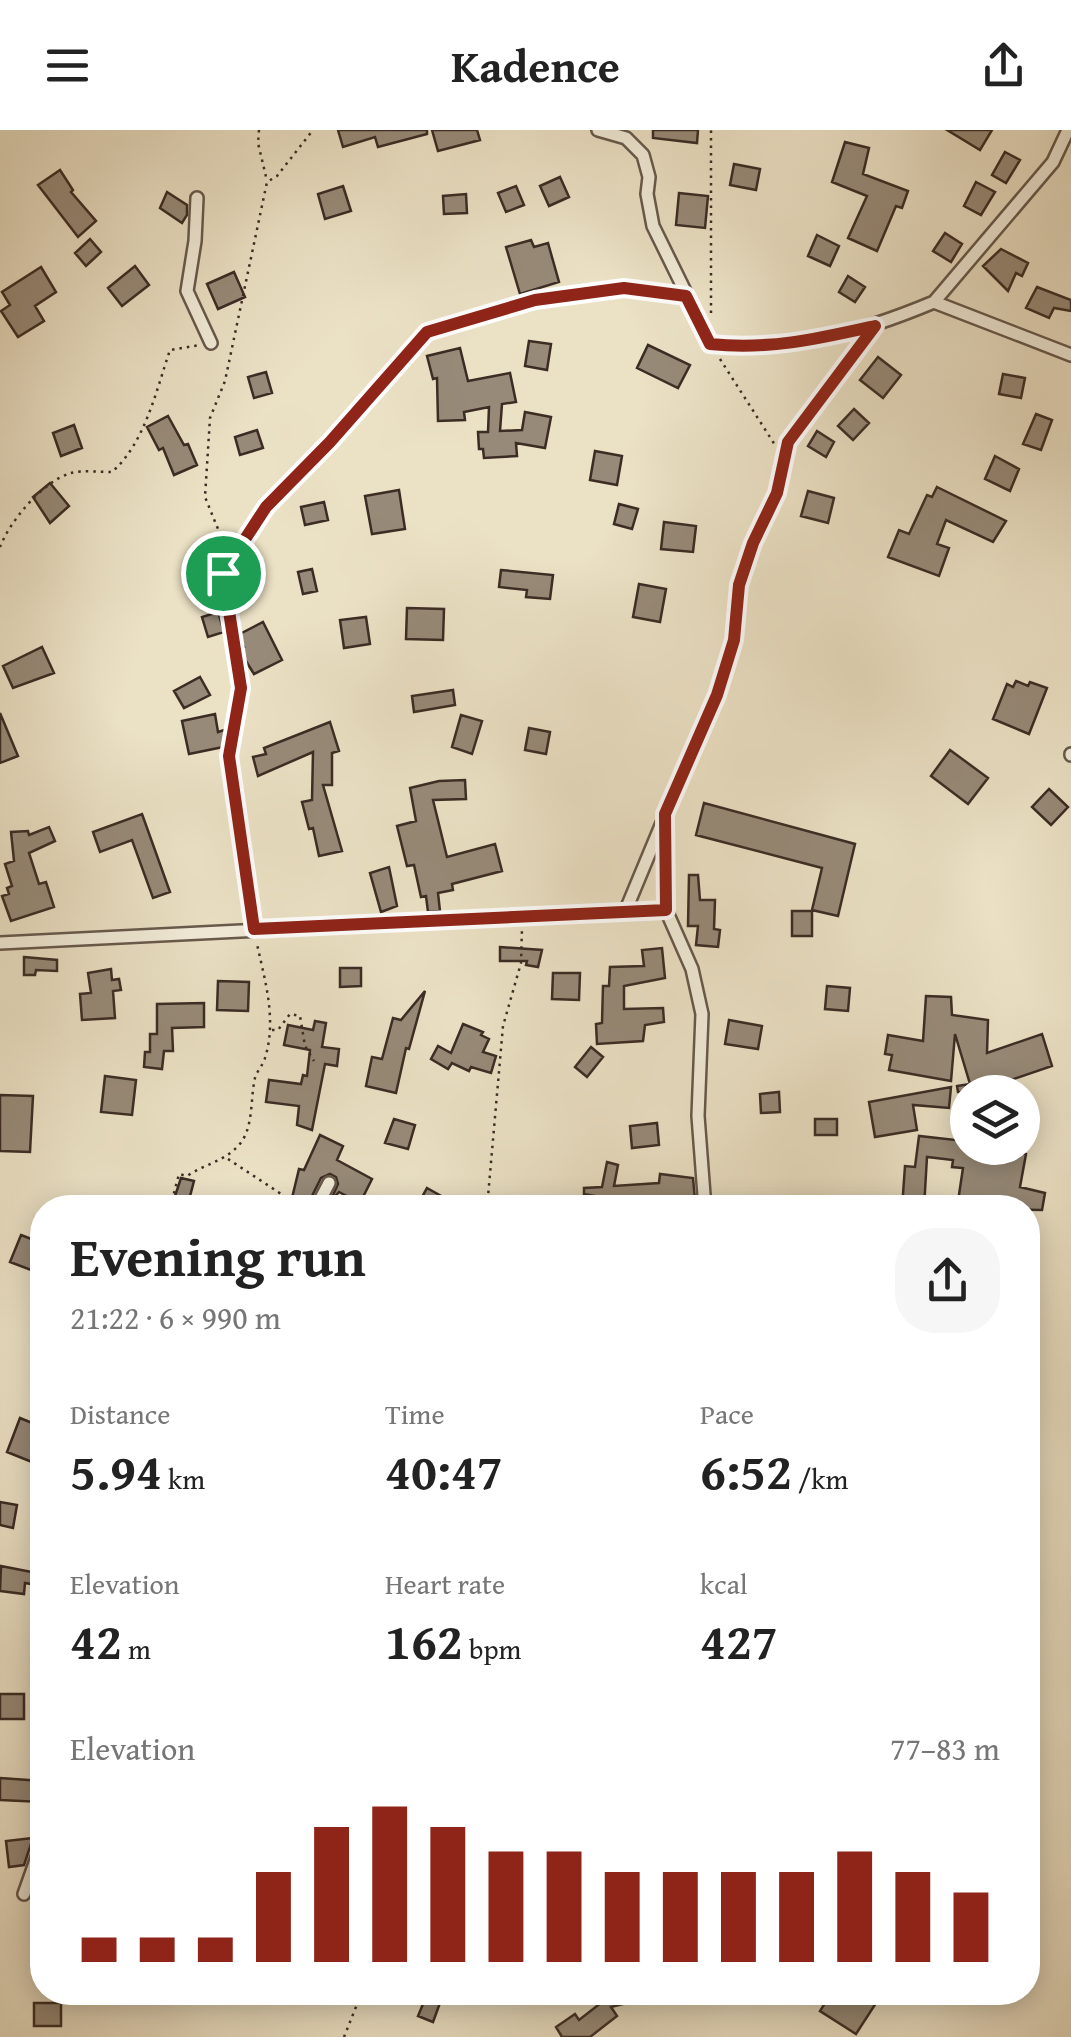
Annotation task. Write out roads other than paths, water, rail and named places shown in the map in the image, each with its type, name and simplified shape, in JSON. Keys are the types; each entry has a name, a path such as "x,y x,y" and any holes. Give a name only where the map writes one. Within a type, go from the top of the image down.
{"street":[{"path":"598,130 626,138 644,155 653,226 710,344 748,348 790,345 875,326 934,302 1053,162 1068,130"},
{"path":"198,198 196,241 187,290 211,343"},
{"path":"223,573 266,507 330,442 427,332 535,300 624,288 686,296"},
{"path":"934,302 1071,356"},
{"path":"625,912 717,695 734,640 739,585 753,543 777,493 788,442 875,326"},
{"path":"665,814 666,910 692,969 702,1014 698,1116 703,1195"},
{"path":"0,943 666,910"},
{"path":"323,1195 329,1183"},
{"path":"24,1894 30,1877"}]}
